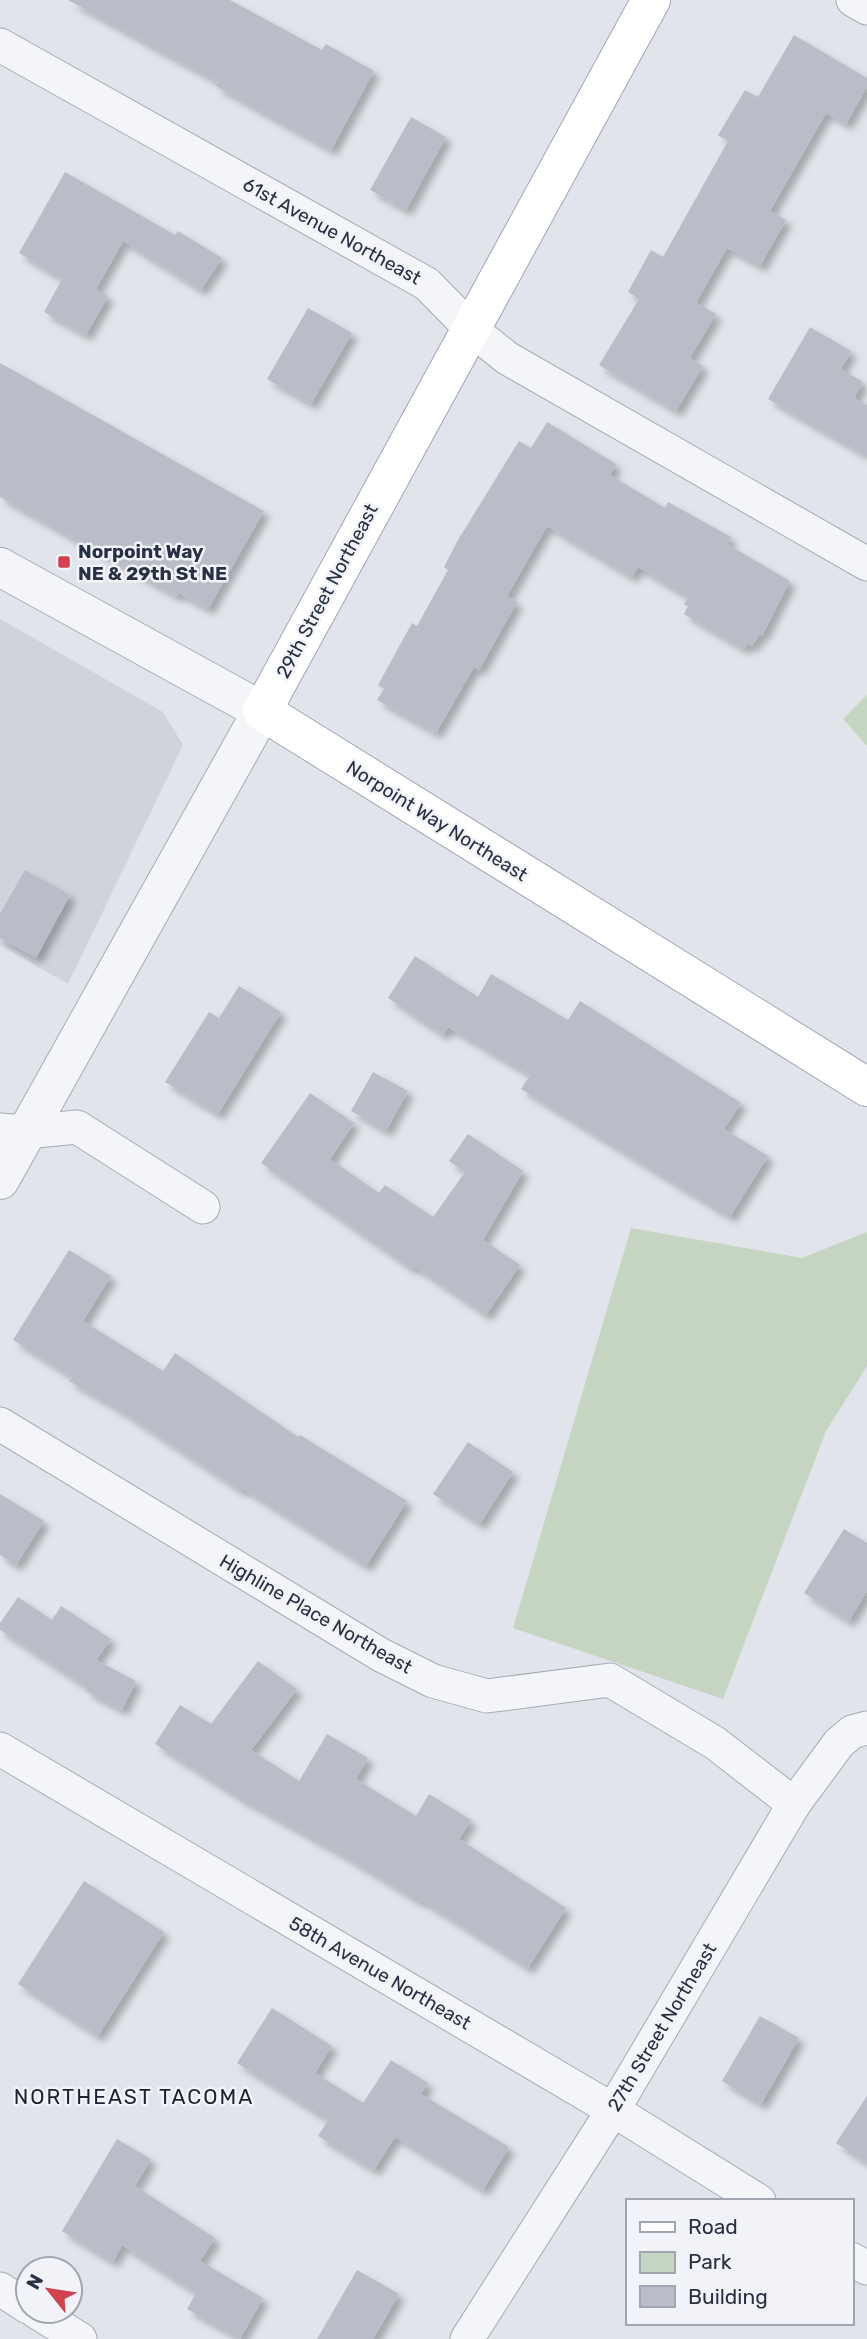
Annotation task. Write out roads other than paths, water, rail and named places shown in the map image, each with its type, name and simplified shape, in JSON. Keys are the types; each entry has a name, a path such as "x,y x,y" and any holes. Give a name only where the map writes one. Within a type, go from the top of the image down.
{"main road":[{"name":"29th Street Northeast","path":"262,711 651,0"},
{"name":"Norpoint Way Northeast","path":"262,711 867,1087"}],"street":[{"path":"853,0 867,8"},
{"name":"61st Avenue Northeast","path":"0,45 427,284 471,329 507,358 867,564"},
{"name":"Norpoint Way Northeast","path":"0,567 262,711"},
{"name":"29th Street Northeast","path":"0,1180 13,1131 262,711"},
{"path":"13,1131 76,1127 203,1207"},
{"name":"Highline Place Northeast","path":"0,1424 381,1655 433,1681 487,1696 610,1681 715,1743 794,1804"},
{"name":"27th Street Northeast","path":"467,2339 613,2110 794,1804 839,1743 852,1732 867,1728"},
{"name":"58th Avenue Northeast","path":"0,1749 613,2110 756,2199"},
{"path":"58,2325 80,2339"}],"place":[{"name":"Norpoint Way NE & 29th St NE","path":"64,562"}],"district":[{"name":"NORTHEAST TACOMA","path":"134,2096"}]}
